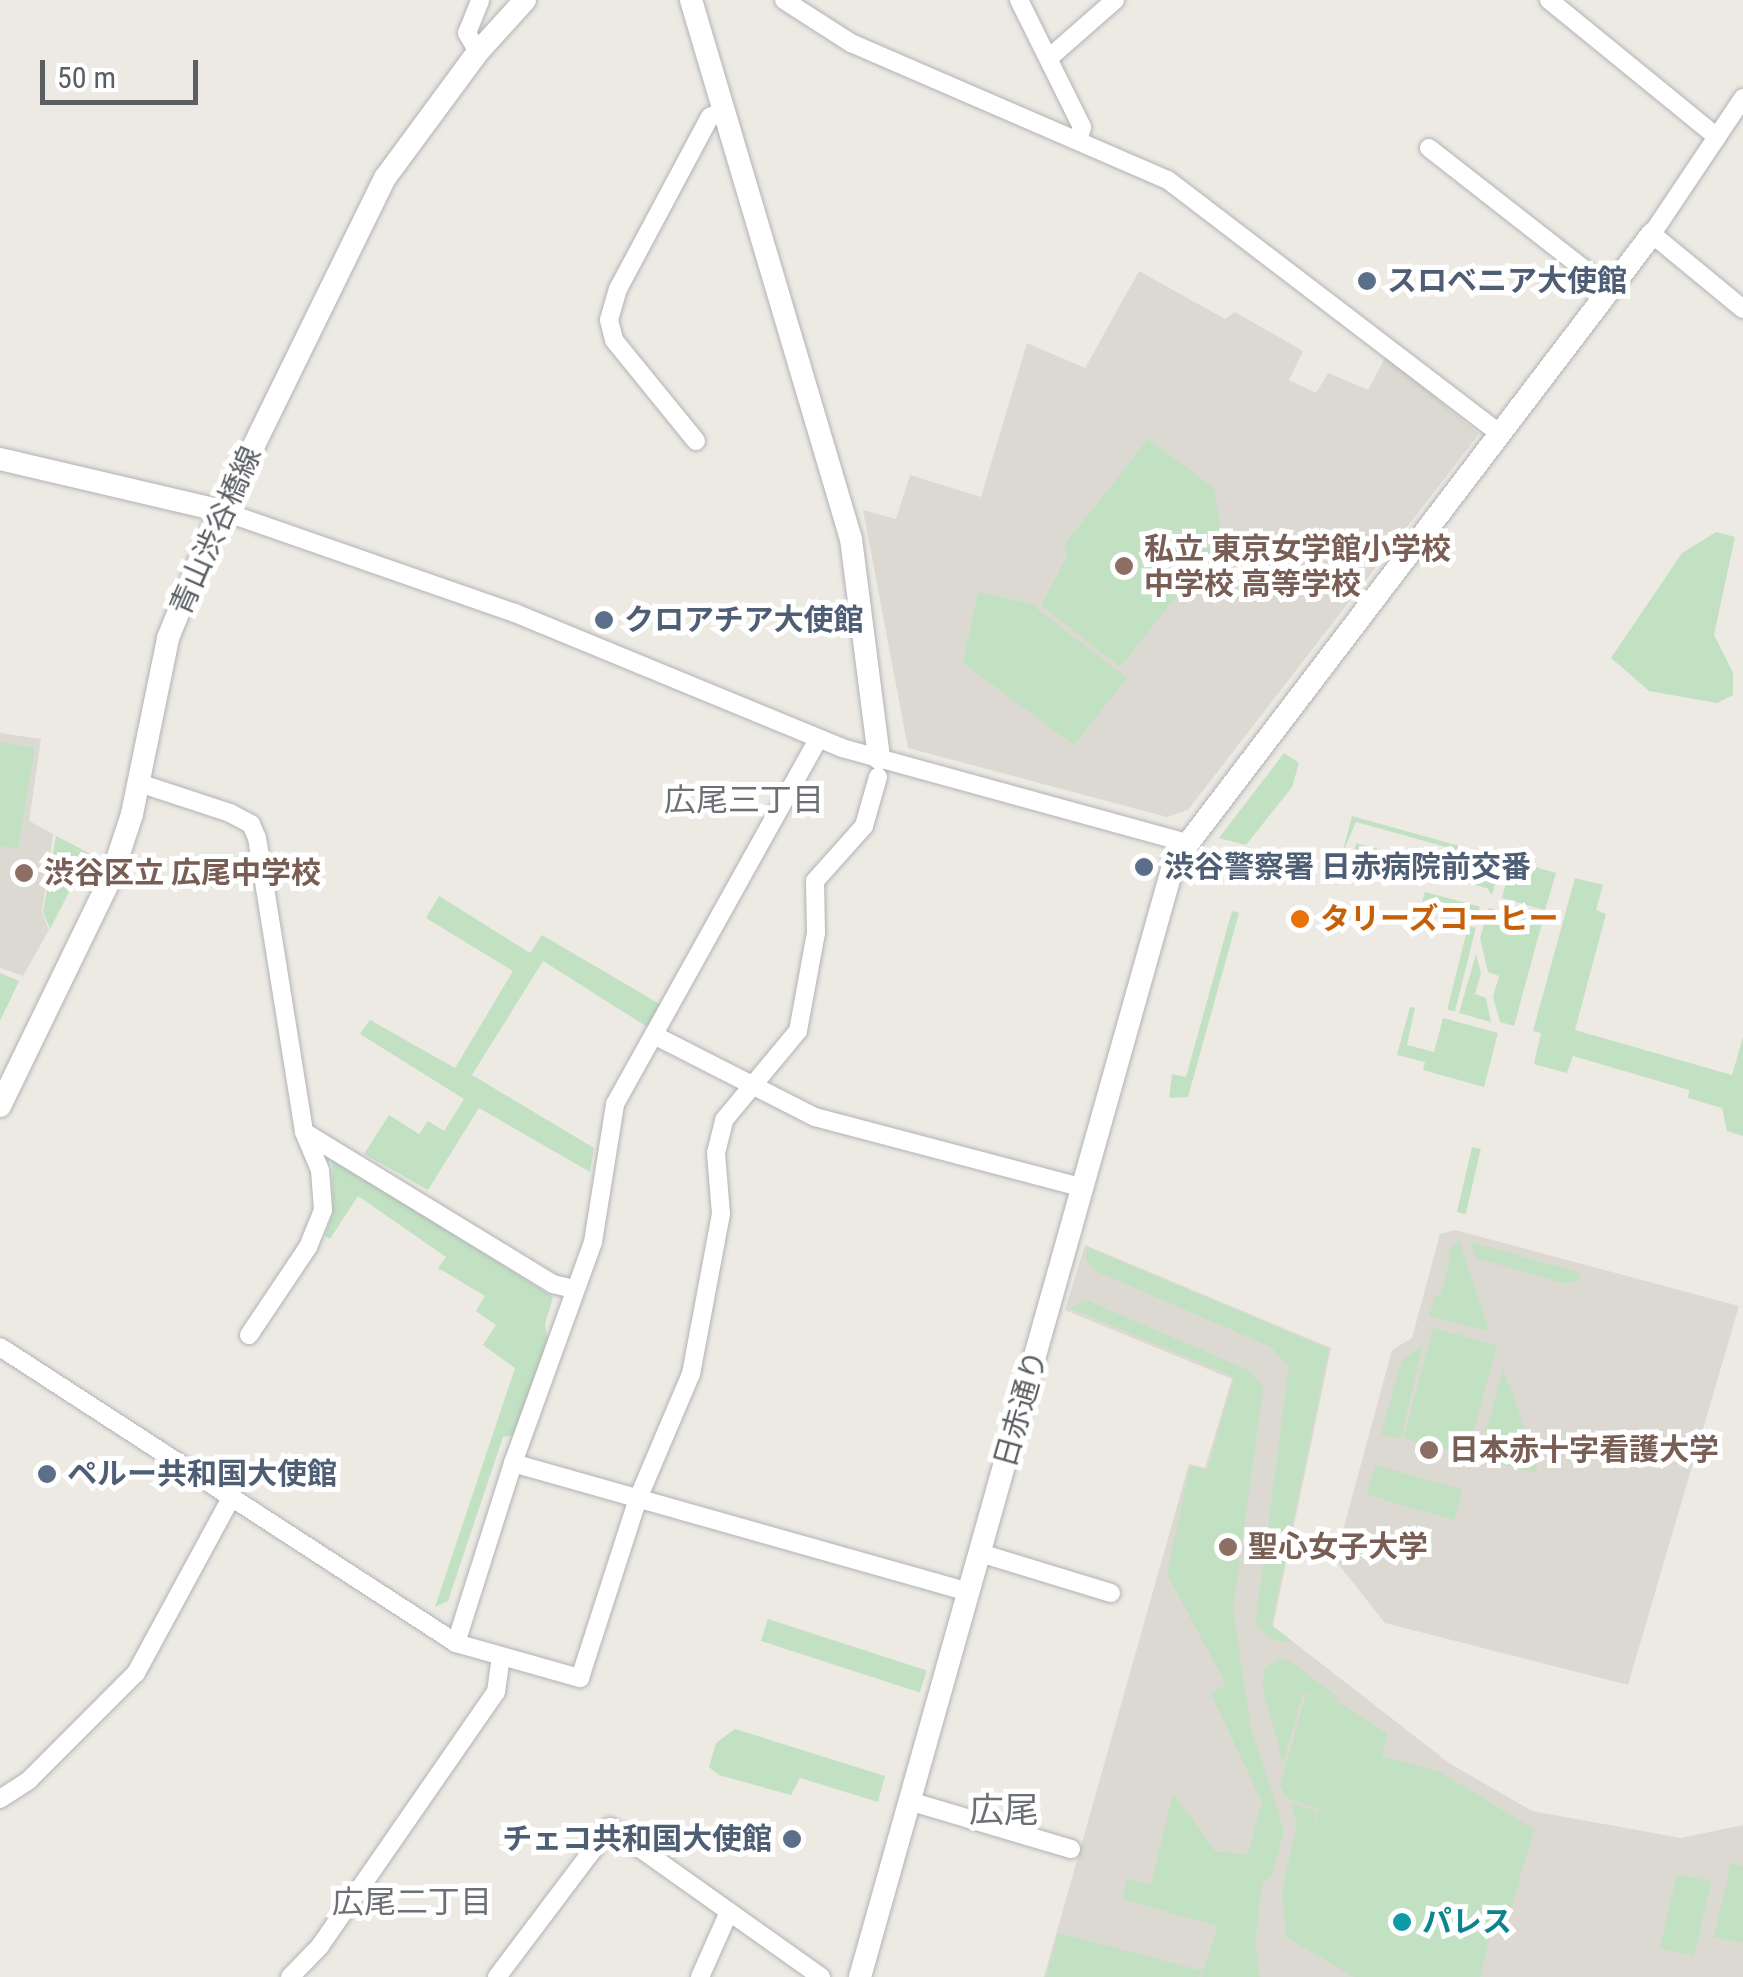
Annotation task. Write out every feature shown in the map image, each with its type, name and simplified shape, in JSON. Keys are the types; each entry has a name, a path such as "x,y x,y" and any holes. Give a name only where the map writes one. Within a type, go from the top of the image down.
{"street":[{"path":"478,52 467,33 480,0"},
{"name":"青山渋谷橋線","path":"0,1106 112,874 138,783 168,638 222,511 359,224 412,138 524,0"},
{"path":"0,1347 205,1477 230,1500 456,1643 580,1678 636,1501 690,1374 721,1214 716,1153 724,1120 798,1031 816,932 815,881 864,826 879,768 852,538 691,0"},
{"path":"784,0 852,43 1168,180 1501,434"},
{"path":"1019,0 1082,126 1078,138"},
{"path":"1049,58 1114,0"},
{"path":"1549,0 1717,137"},
{"path":"1743,98 1652,234 1743,308"},
{"path":"696,442 614,340 609,320 618,289 710,117 724,110"},
{"path":"1428,148 1612,291"},
{"name":"日赤通り","path":"860,1977 1168,881 1186,843 1652,234"},
{"path":"0,460 222,511 516,613 879,768 1186,843"},
{"path":"456,1643 513,1464 593,1242 615,1104 818,740"},
{"path":"138,783 230,813 250,824 258,838 304,1132 320,1170 323,1210 308,1247 249,1335"},
{"path":"656,1036 816,1117 1083,1188"},
{"path":"304,1132 553,1284 574,1289"},
{"path":"513,1464 969,1592"},
{"path":"0,1799 29,1780 136,1673 230,1500"},
{"path":"980,1553 1111,1593"},
{"path":"290,1977 320,1946 496,1692 501,1658"},
{"path":"909,1801 1072,1849"},
{"path":"497,1977 610,1827 821,1977"},
{"path":"700,1977 730,1912"}],"shaded area":[{"name":"私立 東京女学館小学校 中学校 高等学校","path":"1139,271 1225,319 1235,312 1303,351 1289,380 1316,393 1328,373 1368,390 1386,356 1479,434 1188,810 1167,817 908,748 863,510 896,519 910,475 981,497 1027,343 1085,368"},
{"name":"渋谷区立 広尾中学校","path":"0,733 41,739 29,821 53,834 42,912 49,930 23,976 0,968"},
{"path":"1455,1230 1739,1306 1628,1685 1385,1623 1335,1560 1392,1350 1412,1338 1440,1234"},
{"name":"聖心女子大学","path":"1085,1245 1331,1348 1273,1626 1449,1763 1532,1811 1681,1838 1743,1825 1743,1977 1044,1977 1189,1464 1205,1468 1232,1379 1065,1310"}],"green space":[{"path":"1148,439 1214,488 1222,539 1120,667 1041,605 1068,555 1065,544"},
{"path":"1716,532 1735,537 1714,635 1733,673 1733,695 1717,703 1649,691 1611,658 1682,553"},
{"path":"978,592 1031,604 1127,678 1074,745 963,663"},
{"path":"0,742 35,748 18,849 0,846"},
{"path":"1284,753 1299,763 1292,787 1246,845 1219,838"},
{"path":"1352,816 1556,873 1545,910 1502,898 1511,865 1356,822 1342,854"},
{"path":"56,836 89,853 50,929 43,912"},
{"path":"1356,843 1496,881 1492,895 1487,888 1353,857"},
{"path":"1575,878 1603,885 1596,910 1606,914 1575,1030 1732,1075 1743,1037 1743,1136 1727,1131 1722,1108 1688,1098 1689,1090 1573,1056 1567,1073 1534,1064 1541,1033 1533,1031"},
{"path":"1425,892 1480,907 1477,917 1422,903"},
{"path":"439,896 530,953 542,935 663,1006 649,1028 543,961 472,1075 594,1148 590,1172 479,1108 428,1190 364,1154 389,1115 419,1134 428,1121 444,1131 464,1099 360,1034 370,1020 455,1068 513,971 426,918"},
{"path":"1489,908 1542,923 1514,1026 1500,1022 1493,997 1499,976 1488,972 1480,938"},
{"path":"1232,911 1239,913 1188,1097 1169,1098 1172,1074 1186,1077"},
{"path":"1468,926 1476,928 1455,1011 1447,1009"},
{"path":"1476,954 1481,973 1475,994 1486,998 1491,1022 1459,1013"},
{"path":"0,973 19,981 0,1021"},
{"path":"1410,1007 1415,1008 1407,1045 1434,1052 1443,1018 1498,1033 1484,1087 1423,1070 1425,1062 1397,1055"},
{"path":"1472,1147 1481,1149 1466,1214 1457,1212"},
{"path":"332,1158 553,1297 545,1324 549,1350 522,1434 503,1437 448,1601 435,1607 515,1368 483,1345 496,1325 476,1311 485,1296 438,1268 446,1257 358,1196 330,1239 325,1236 333,1213"},
{"path":"1459,1240 1490,1332 1429,1316 1435,1296 1441,1296 1451,1253 1446,1252"},
{"path":"1470,1242 1581,1273 1577,1281 1563,1283 1476,1258"},
{"path":"1087,1247 1329,1349 1271,1625 1292,1642 1274,1640 1255,1625 1289,1367 1271,1347 1096,1271 1086,1260"},
{"path":"1086,1300 1250,1371 1263,1388 1233,1609 1250,1724 1284,1831 1271,1877 1262,1882 1255,1945 1260,1977 1201,1977 1218,1926 1122,1899 1127,1879 1151,1885 1173,1793 1216,1852 1248,1854 1262,1802 1211,1694 1226,1684 1167,1574 1190,1466 1207,1470 1234,1377 1070,1308"},
{"path":"1427,1327 1401,1439 1381,1434 1402,1360 1421,1347"},
{"path":"1433,1328 1497,1345 1467,1455 1403,1438"},
{"path":"1503,1368 1537,1465 1536,1473 1479,1459"},
{"path":"1375,1465 1462,1490 1454,1520 1366,1495"},
{"path":"768,1619 927,1671 920,1692 761,1641"},
{"path":"1277,1660 1290,1661 1340,1699 1303,1693 1283,1763 1262,1685 1265,1668"},
{"path":"1306,1695 1326,1695 1387,1733 1382,1756 1440,1772 1534,1829 1504,1933 1423,1909 1491,1933 1480,1977 1354,1977 1286,1937 1282,1892 1297,1823 1290,1803 1316,1811 1312,1832 1319,1809 1286,1798 1280,1785"},
{"path":"735,1729 885,1776 878,1802 800,1778 791,1795 719,1775 709,1767 716,1743"},
{"path":"1731,1863 1743,1866 1743,1943 1714,1937"},
{"path":"1677,1874 1711,1882 1694,1956 1660,1948"},
{"path":"1058,1933 1203,1971 1198,1977 1046,1977"}],"place":[{"name":"スロベニア大使館","path":"1367,281"},
{"name":"私立 東京女学館小学校 中学校 高等学校","path":"1124,566"},
{"name":"クロアチア大使館","path":"604,620"},
{"name":"渋谷警察署 日赤病院前交番","path":"1144,867"},
{"name":"渋谷区立 広尾中学校","path":"24,873"},
{"name":"タリーズコーヒー","path":"1300,919"},
{"name":"日本赤十字看護大学","path":"1429,1450"},
{"name":"ペルー共和国大使館","path":"47,1474"},
{"name":"聖心女子大学","path":"1228,1547"},
{"name":"チェコ共和国大使館","path":"792,1839"},
{"name":"パレス","path":"1402,1922"}],"district":[{"name":"広尾三丁目","path":"744,800"},
{"name":"広尾","path":"1004,1811"},
{"name":"広尾二丁目","path":"412,1902"}]}
